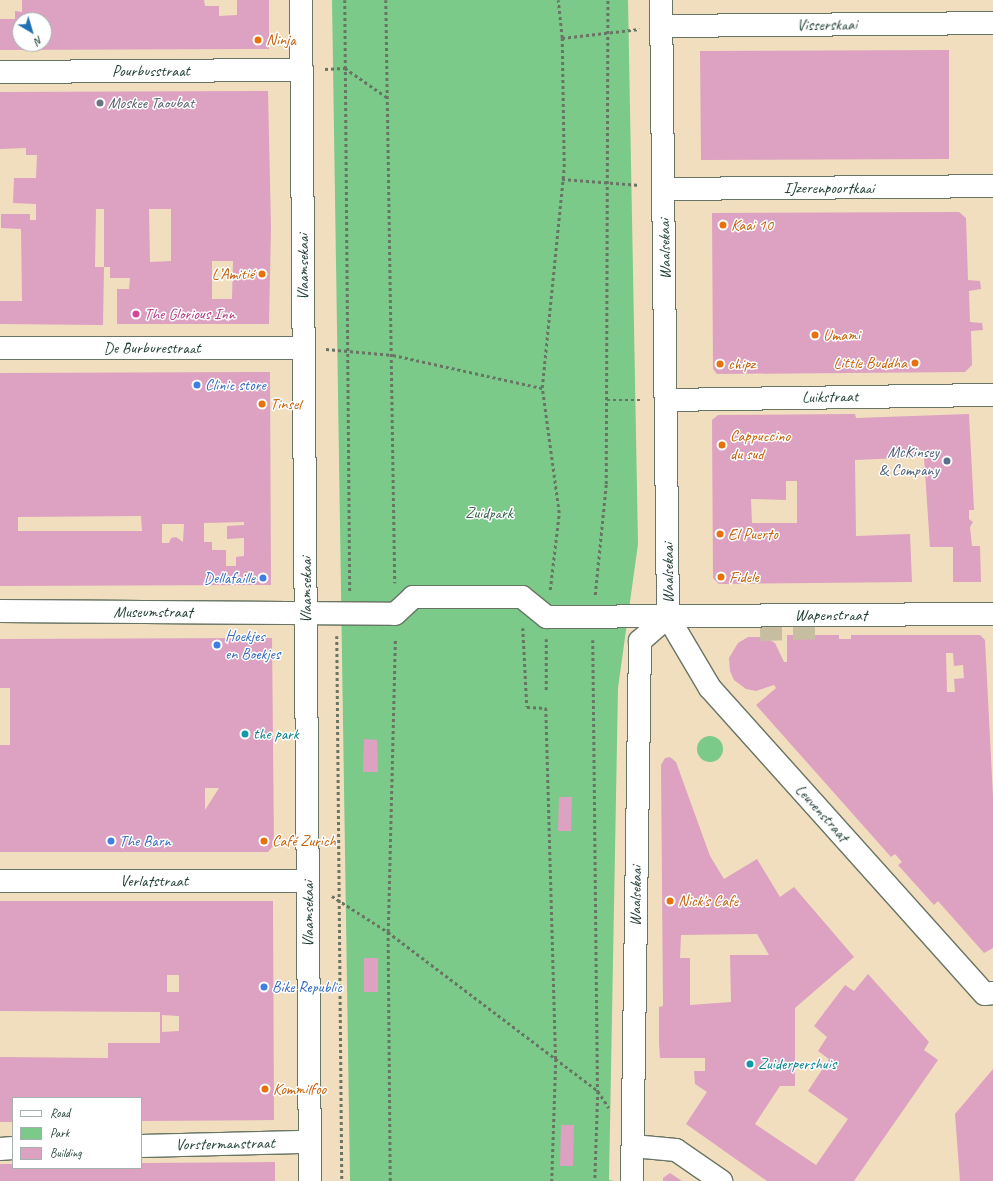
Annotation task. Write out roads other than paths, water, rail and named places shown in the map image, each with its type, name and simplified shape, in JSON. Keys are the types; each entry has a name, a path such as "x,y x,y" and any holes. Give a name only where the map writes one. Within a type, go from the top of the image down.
{"street":[{"name":"Vlaamsekaai","path":"301,0 310,1181"},
{"name":"Waalsekaai","path":"632,1181 640,641 668,616 661,0"},
{"name":"Visserskaai","path":"661,26 993,23"},
{"name":"Pourbusstraat","path":"0,72 302,70"},
{"name":"IJzerenpoortkaai","path":"664,189 993,186"},
{"name":"De Burburestraat","path":"0,348 304,348"},
{"name":"Luikstraat","path":"666,400 993,395"},
{"name":"Museumstraat","path":"0,611 395,614 413,597 522,597 546,617"},
{"name":"Wapenstraat","path":"546,617 993,614"},
{"path":"824,628 845,628 860,615"},
{"name":"Leuvenstraat","path":"668,616 710,688 985,994 993,993"},
{"name":"Verlatstraat","path":"0,881 308,881"},
{"name":"Vorstermanstraat","path":"142,1146 310,1142"},
{"path":"633,1146 676,1150 721,1181"},
{"path":"0,1149 12,1148"}],"tunnel":[{"path":"760,630 824,628"}],"place":[{"name":"Ninja","path":"258,40"},
{"name":"Moskee Taoubat","path":"100,103"},
{"name":"Kaai 10","path":"723,225"},
{"name":"L’Amitié","path":"262,274"},
{"name":"The Glorious Inn","path":"136,314"},
{"name":"Umami","path":"815,335"},
{"name":"Little Buddha","path":"915,363"},
{"name":"chipz","path":"720,364"},
{"name":"Clinic store","path":"197,385"},
{"name":"Tinsel","path":"262,404"},
{"name":"Cappuccino du sud","path":"722,445"},
{"name":"McKinsey & Company","path":"947,461"},
{"name":"El Puerto","path":"720,534"},
{"name":"Fidele","path":"721,577"},
{"name":"Dellafaille","path":"263,578"},
{"name":"Hoekjes en Boekjes","path":"217,645"},
{"name":"the park","path":"245,734"},
{"name":"The Barn","path":"111,841"},
{"name":"Café Zurich","path":"264,841"},
{"name":"Nick's Cafe","path":"670,901"},
{"name":"Bike Republic","path":"264,987"},
{"name":"Zuiderpershuis","path":"750,1064"},
{"name":"Kommilfoo","path":"265,1089"}],"park label":[{"name":"Zuidpark","path":"489,513"}]}
